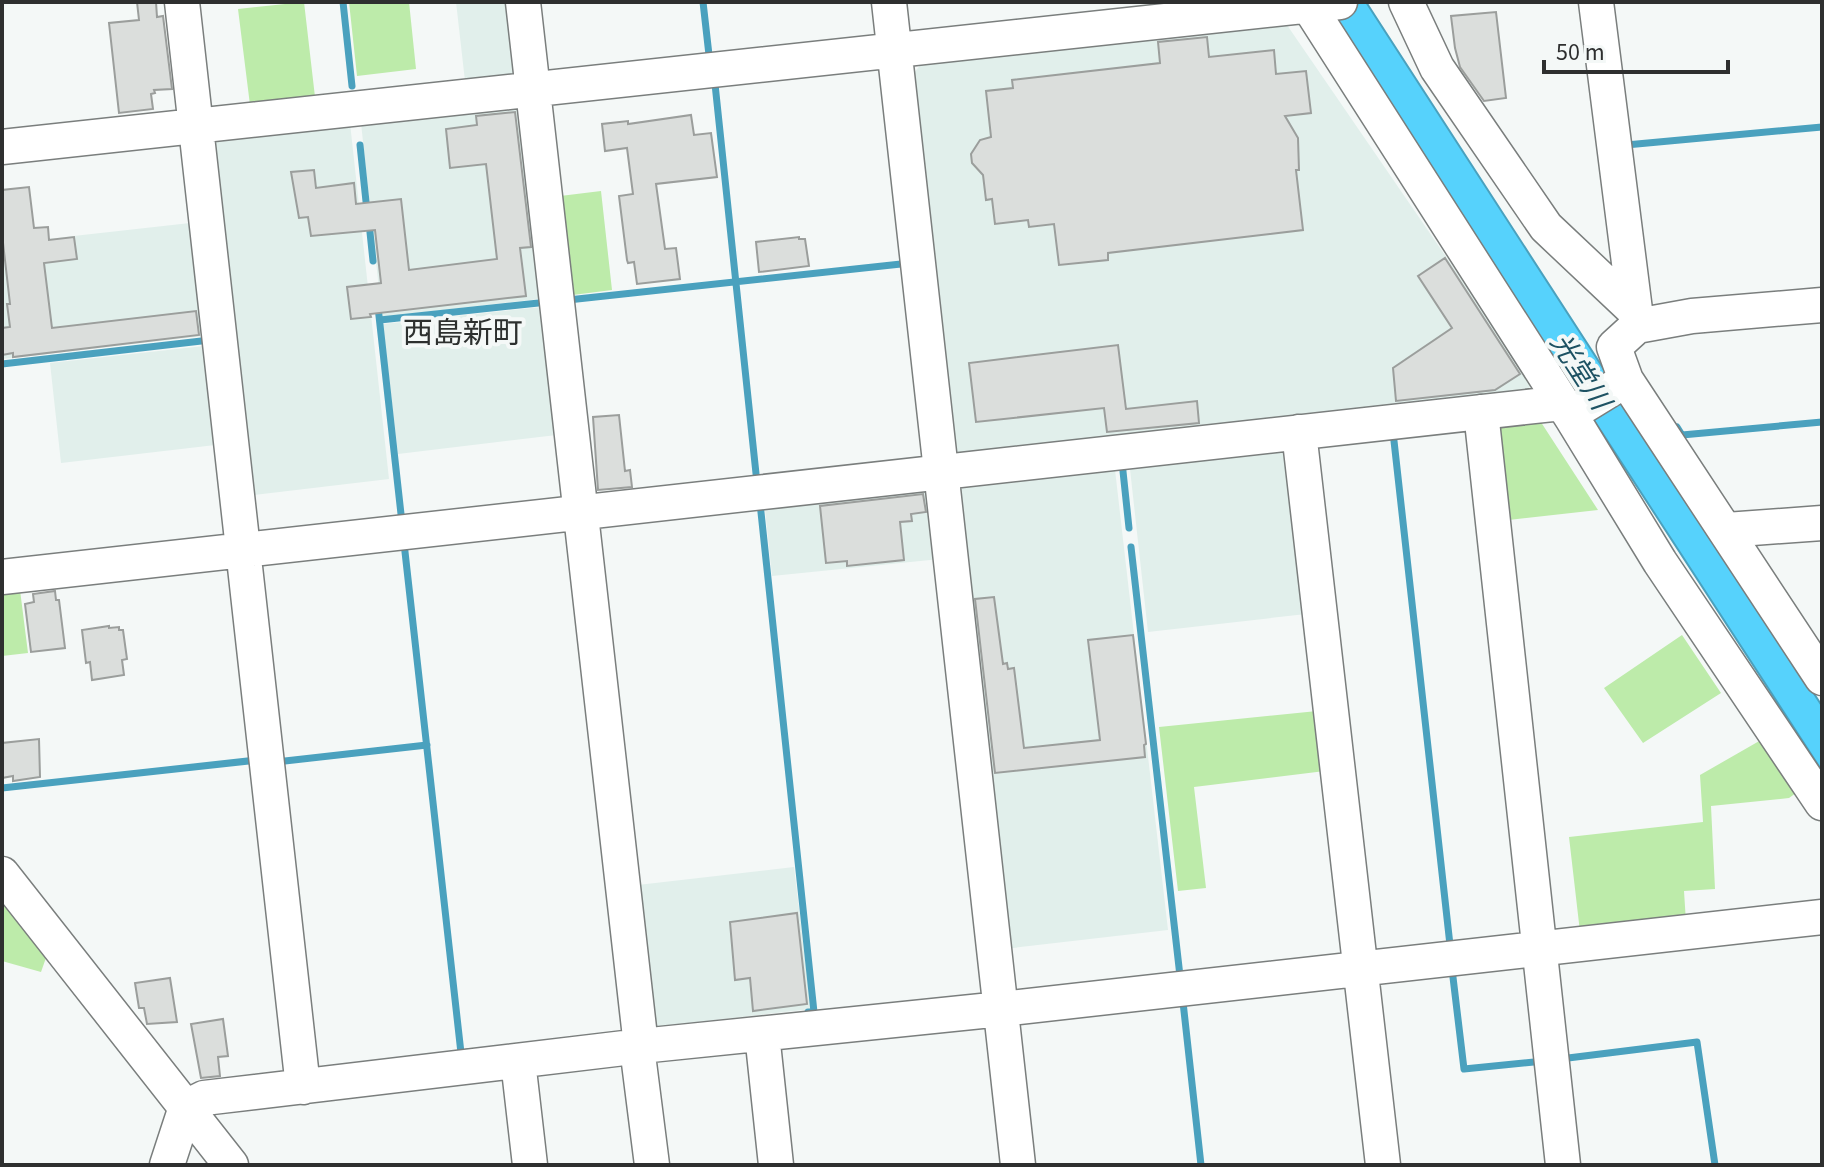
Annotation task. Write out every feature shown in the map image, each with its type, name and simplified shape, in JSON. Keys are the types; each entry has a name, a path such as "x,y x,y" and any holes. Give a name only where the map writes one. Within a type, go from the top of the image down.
{"street":[{"path":"182,2 303,1087"},
{"path":"523,2 652,1165"},
{"path":"889,2 1018,1165"},
{"path":"1406,2 1437,68 1546,227 1636,319 1822,305"},
{"path":"1596,2 1636,319 1614,347 1626,380 1822,678"},
{"path":"2,147 1322,4 1572,410 1660,562 1822,803"},
{"path":"2,577 1481,412 1572,410 1626,380"},
{"path":"1481,412 1563,1165"},
{"path":"1299,432 1383,1165"},
{"path":"1726,530 1822,523"},
{"path":"2,874 231,1165"},
{"path":"167,1165 186,1107 204,1098 639,1046 1001,1009 1822,917"},
{"path":"762,1034 776,1165"},
{"path":"518,1061 530,1165"}],"shaded area":[{"path":"456,2 515,2 514,75 465,81"},
{"path":"1278,20 1287,25 1532,382 1527,393 960,456 952,450 913,74 922,63"},
{"path":"521,103 548,298 382,317 361,123"},
{"path":"350,123 389,479 245,496 207,147 215,138"},
{"path":"199,222 212,335 2,359 2,244"},
{"path":"541,307 565,434 398,454 383,324"},
{"path":"213,345 224,444 61,463 50,363"},
{"path":"1287,439 1315,613 1148,632 1129,460"},
{"path":"1114,461 1168,930 1004,949 954,479"},
{"path":"923,482 933,493 940,559 772,576 764,500"},
{"path":"794,867 811,1009 645,1028 629,886"}],"green space":[{"path":"304,2 315,97 250,105 238,9"},
{"path":"349,2 409,2 416,69 357,76"},
{"path":"601,191 612,290 565,296 552,197"},
{"path":"1535,413 1598,510 1500,521 1496,418"},
{"path":"19,582 28,653 2,656 2,584"},
{"path":"1682,635 1721,693 1643,743 1604,688"},
{"path":"1327,710 1333,770 1194,787 1206,888 1178,891 1159,727"},
{"path":"1768,736 1803,788 1789,798 1711,806 1715,889 1684,891 1686,922 1580,932 1569,837 1703,822 1700,775"},
{"path":"2,896 47,955 41,972 2,961"}],"water":[{"name":"光堂川","path":"1322,2 1366,2 1822,706 1822,771"}],"building":[{"path":"137,2 156,2 157,17 163,16 172,89 154,90 155,93 151,94 153,109 119,113 109,23 139,20"},
{"path":"1496,12 1506,98 1484,101 1460,67 1451,16"},
{"path":"1207,37 1209,57 1274,50 1276,74 1306,71 1311,113 1285,116 1298,138 1299,170 1296,170 1303,230 1108,253 1108,260 1059,265 1054,224 1029,227 1028,220 995,224 992,199 986,200 983,175 972,163 971,154 980,140 991,137 986,91 1013,88 1012,80 1160,63 1158,42"},
{"path":"515,112 531,247 520,248 526,296 370,314 371,317 351,319 347,287 381,283 375,230 311,236 308,217 299,218 291,172 314,170 316,188 354,183 356,204 401,199 409,270 497,259 486,164 450,168 446,129 477,125 476,116"},
{"path":"691,115 694,135 711,133 717,177 656,184 665,249 676,248 680,279 637,284 634,262 628,263 627,260 619,196 633,194 627,148 605,151 602,124 628,121 628,124"},
{"path":"29,187 34,228 48,227 49,240 74,237 77,259 44,263 52,328 196,311 199,335 13,357 13,353 2,355 2,328 10,327 7,304 10,304 2,234 2,190"},
{"path":"805,239 809,266 759,272 756,242"},
{"path":"1445,258 1520,374 1495,390 1396,401 1393,368 1452,328 1418,276"},
{"path":"1118,345 1126,409 1197,401 1199,423 1107,432 1104,408 976,422 969,363"},
{"path":"619,415 625,471 630,470 632,487 598,490 593,417"},
{"path":"923,494 926,512 911,514 912,521 900,522 904,560 847,566 847,561 826,563 820,506"},
{"path":"55,591 65,648 31,652 25,604 34,602 33,594"},
{"path":"994,597 1003,664 1007,663 1008,669 1014,668 1024,748 1100,740 1088,640 1133,635 1145,757 995,773 975,599"},
{"path":"109,626 123,630 127,659 122,660 124,675 92,680 90,662 86,663 82,630"},
{"path":"39,739 40,777 13,781 13,776 2,778 2,743"},
{"path":"797,913 807,1004 753,1011 750,978 735,980 730,922"},
{"path":"170,978 177,1022 147,1024 144,1008 139,1008 135,983"},
{"path":"223,1019 228,1056 218,1057 220,1076 201,1078 191,1024"}],"waterway":[{"path":"343,2 352,86"},
{"path":"703,2 709,55"},
{"path":"715,84 757,483"},
{"path":"1626,145 1822,127"},
{"path":"360,145 367,211"},
{"path":"369,223 373,261"},
{"path":"568,300 901,264"},
{"path":"380,320 548,302"},
{"path":"378,307 402,523"},
{"path":"2,364 210,340"},
{"path":"1677,427 1682,435 1822,422"},
{"path":"1393,432 1450,945"},
{"path":"1122,462 1129,528"},
{"path":"760,503 814,1012 808,1012"},
{"path":"404,543 461,1053 468,1052"},
{"path":"1131,547 1180,976"},
{"path":"276,762 427,745"},
{"path":"2,788 257,760"},
{"path":"1452,969 1464,1069 1544,1061"},
{"path":"1183,1002 1201,1165"},
{"path":"1560,1059 1697,1042 1715,1165"}],"district":[{"name":"西島新町","path":"463,333"}]}
